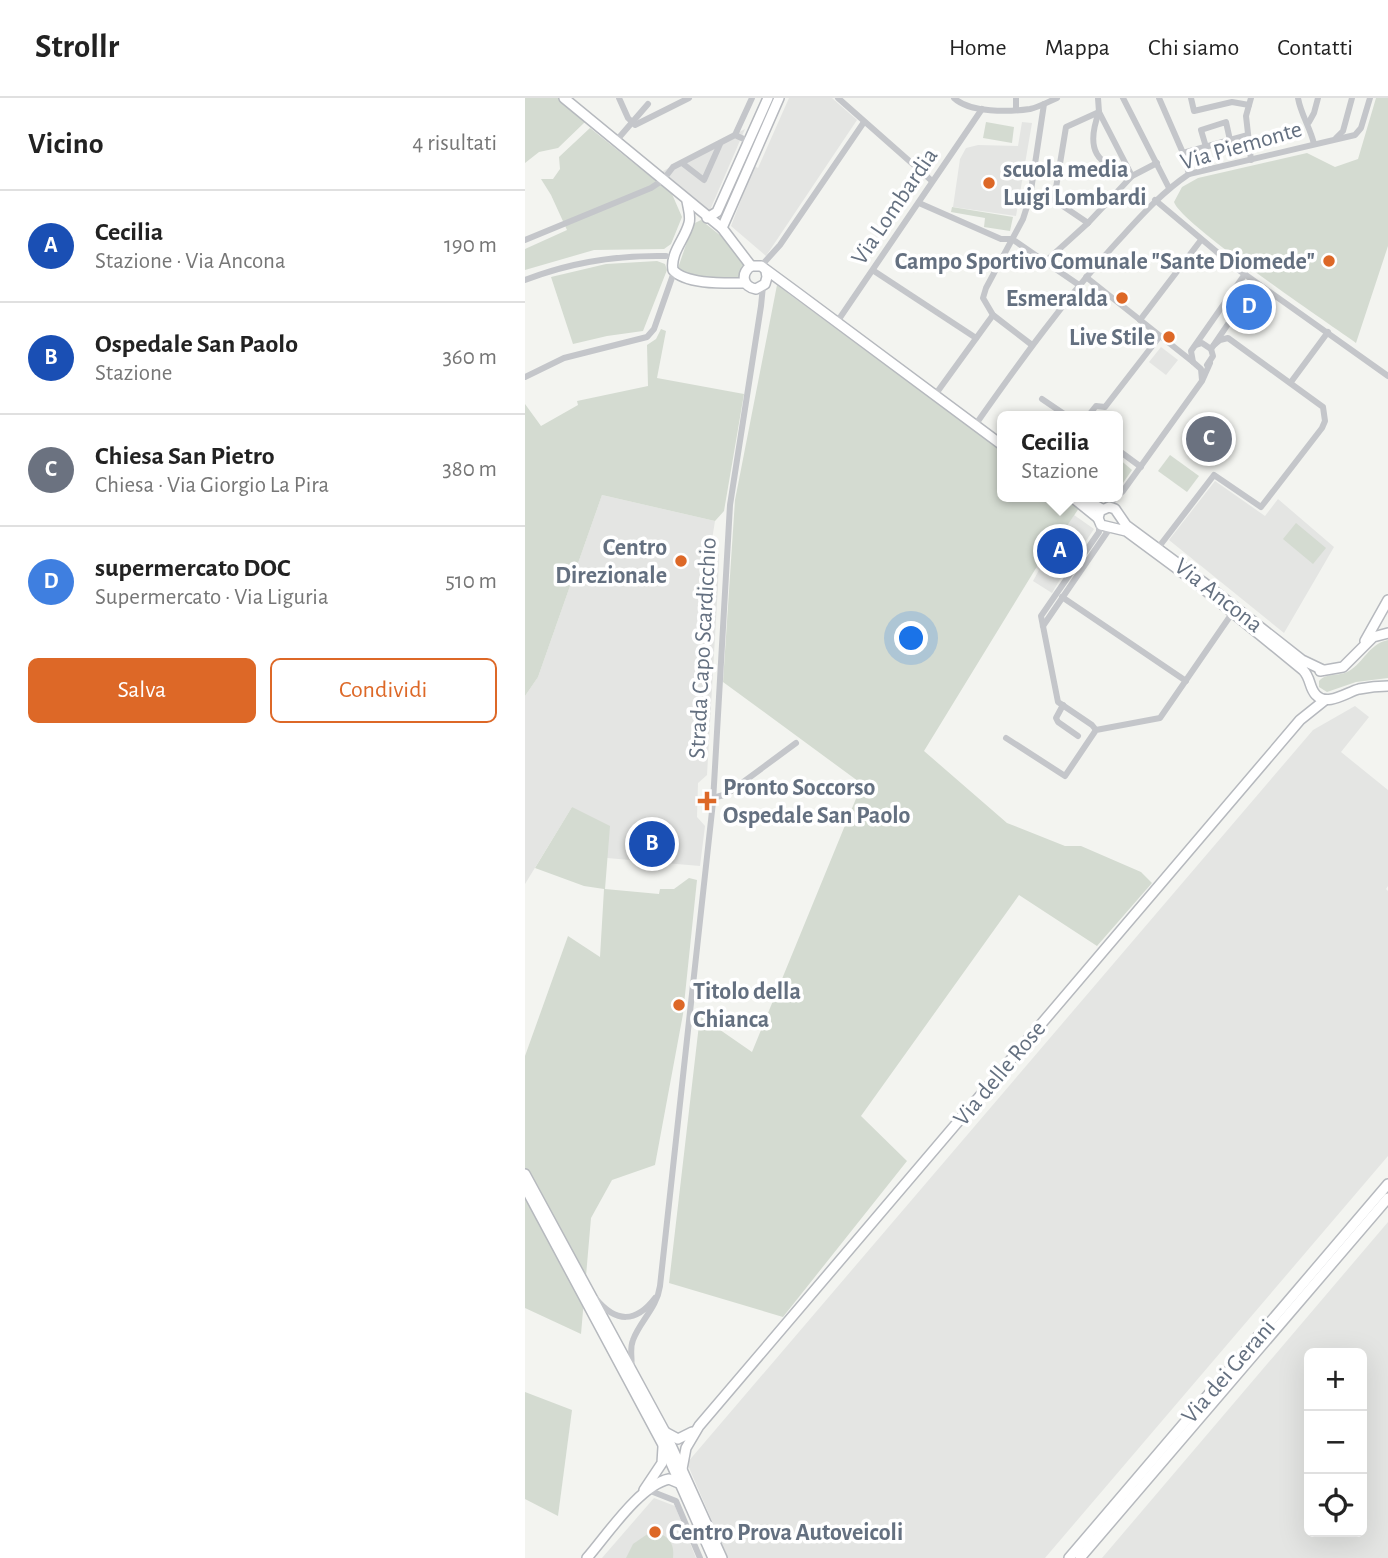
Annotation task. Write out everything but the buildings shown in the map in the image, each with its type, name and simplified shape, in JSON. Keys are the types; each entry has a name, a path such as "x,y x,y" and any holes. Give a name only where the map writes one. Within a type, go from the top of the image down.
{"street":[{"path":"565,98 722,228 761,274"},
{"path":"619,98 635,125 689,98"},
{"path":"525,240 651,188 663,180 673,167 735,135 752,98"},
{"path":"689,222 701,216 707,218 717,212 768,98"},
{"path":"722,228 779,98"},
{"path":"838,98 932,181"},
{"path":"845,104 851,98"},
{"path":"954,98 961,105 978,109 1031,108 1056,98"},
{"path":"1016,98 1016,109"},
{"path":"1098,98 1099,112 1093,133 1095,152 1108,166 1132,176"},
{"path":"1123,98 1169,188"},
{"path":"1159,98 1183,153 1189,174"},
{"path":"1191,98 1194,111 1252,100 1246,116 1251,160"},
{"path":"1298,98 1301,115 1309,122 1314,144"},
{"path":"1309,122 1318,98"},
{"path":"1336,138 1343,131 1352,98"},
{"name":"Via Piemonte","path":"976,424 1079,285 1169,188 1189,174 1352,136 1359,132 1370,98"},
{"path":"974,100 978,109"},
{"path":"616,141 648,104"},
{"path":"1032,345 993,315 983,298 1023,219 1030,197 1044,104"},
{"name":"Via Lombardia","path":"837,323 919,203 978,109"},
{"path":"1099,112 1132,176"},
{"path":"1054,200 1066,127 1099,112"},
{"path":"525,280 576,263 615,257 671,264 681,277 720,284 748,285 756,289 761,274 864,122"},
{"path":"1206,147 1201,130 1226,122 1230,140"},
{"path":"735,135 748,141"},
{"path":"1183,153 1248,135"},
{"path":"682,163 704,180 720,143"},
{"path":"1045,262 1088,223 1132,176 1157,163"},
{"path":"1030,197 1054,200 1088,223"},
{"path":"525,377 563,358 647,337 654,328 671,264 689,222 686,199"},
{"path":"1156,200 1256,283 1388,376"},
{"path":"919,203 1001,239 1012,239 1079,285"},
{"path":"1140,320 1201,240"},
{"path":"873,271 976,338"},
{"path":"761,306 744,273 761,274 784,283 997,442"},
{"name":"Strada Capo Scardicchio","path":"660,1286 713,798 730,505 761,306 761,274"},
{"path":"1202,381 1191,355 1194,346 1245,274"},
{"path":"1086,277 1196,364 1210,363"},
{"path":"1123,492 1202,381 1213,356 1213,347 1256,283"},
{"path":"935,395 993,315"},
{"path":"1291,382 1328,332"},
{"path":"1092,411 1096,406 1105,407 1160,336"},
{"path":"1158,548 1214,475 1261,507 1325,421 1323,407 1228,338 1220,340 1213,347"},
{"path":"1179,352 1202,344 1213,347"},
{"path":"1042,399 1060,411"},
{"path":"976,424 997,435"},
{"path":"1123,454 1141,467"},
{"path":"1081,502 1101,514"},
{"path":"1086,502 1101,514 1104,527 1110,528"},
{"path":"1096,730 1092,724 1058,702 1041,616 1099,532 1101,514 1114,502"},
{"path":"1043,625 1110,528 1118,522 1119,502"},
{"path":"1101,514 1112,508 1118,513"},
{"name":"Via Ancona","path":"1118,513 1126,525 1302,660 1323,670"},
{"name":"Via Ancona","path":"1110,528 1126,531 1233,612 1306,673 1312,687 1325,700"},
{"path":"1062,597 1186,681"},
{"path":"1363,646 1388,600"},
{"path":"1006,738 1065,776 1096,730 1160,718 1233,612"},
{"path":"1323,670 1343,667 1373,637 1388,633"},
{"name":"Via delle Rose","path":"1300,720 1316,674 1323,670"},
{"path":"1325,700 1358,689 1388,686"},
{"name":"Via delle Rose","path":"683,1469 686,1448 699,1426 1300,720 1325,700"},
{"path":"1063,705 1056,718 1078,736"},
{"path":"713,798 727,794 796,743"},
{"path":"525,1174 665,1432 722,1558"},
{"name":"Via dei Gerani","path":"1069,1558 1388,1184"},
{"path":"525,1187 663,1445 713,1558"},
{"name":"Via dei Gerani","path":"1080,1558 1388,1198"},
{"path":"584,1284 604,1308 617,1316 630,1317 640,1314 647,1307 660,1286"},
{"path":"631,1368 630,1350 633,1338 659,1299 660,1286"},
{"path":"665,1432 678,1439 699,1426"},
{"path":"587,1558 637,1500 662,1463 663,1445"},
{"path":"637,1500 661,1480 669,1479 681,1484"},
{"path":"648,1490 676,1501 700,1558"}],"shaded area":[{"path":"525,98 558,98 585,122 558,148 539,152 525,163"},
{"path":"789,98 832,98 857,120 766,256 731,226 754,166 758,168"},
{"path":"1376,98 1388,98 1388,246 1356,343 1227,251 1183,214 1174,202 1182,187 1198,178 1307,153 1335,167 1358,159"},
{"path":"986,122 1014,127 1012,143 983,138"},
{"name":"scuola media Luigi Lombardi","path":"1022,122 1032,123 1016,216 953,207 960,159 966,148 978,145 1018,146"},
{"path":"590,128 672,194 682,217 671,244 664,249 594,250 525,270 525,249 567,230 541,179 553,179 560,169 559,157"},
{"path":"745,129 710,210 661,172"},
{"path":"952,207 1013,217 1010,231 984,227 985,218 951,212"},
{"path":"701,220 731,244 747,265 741,280 705,278 679,272 693,224"},
{"path":"657,261 665,264 667,270 643,331 573,344 551,277 606,264"},
{"path":"777,285 997,447 997,502 1070,502 1079,508 1067,526 1063,524 924,751 1007,823 1065,846 1081,846 1141,872 1152,883 1097,946 1019,895 861,1116 907,1161 783,1317 669,1283 700,1016 752,1052 862,784 723,682 735,500"},
{"path":"661,329 666,331 657,378 744,394 724,511 715,521 602,495 538,677 525,696 525,404 541,426 578,405 577,401 648,386 647,345 656,339"},
{"path":"1161,347 1178,360 1166,375 1149,362"},
{"path":"1170,455 1199,476 1187,492 1158,471"},
{"path":"1123,462 1132,470 1123,483"},
{"path":"1215,481 1265,516 1278,499 1334,547 1284,633 1169,540"},
{"path":"602,495 715,521 711,546 719,554 718,585 707,775 698,783 697,817 705,826 700,866 607,858 572,807 525,884 525,696 538,677"},
{"path":"1074,515 1094,529 1084,544 1082,542 1052,593 1033,581 1039,570 1035,567 1063,523 1067,526"},
{"path":"1296,523 1326,548 1313,564 1283,539"},
{"path":"1388,640 1388,678 1356,682 1327,692 1319,687 1322,678 1349,671 1376,645"},
{"path":"1355,706 1369,717 1341,752 1388,790 1388,1156 1045,1558 728,1558 687,1463 1313,730"},
{"path":"572,807 610,826 605,889 659,894 660,889 674,889 689,878 697,880 683,1014 655,1165 612,1180 591,1218 581,1334 525,1308 525,1056 568,936 600,957 604,889 584,886 535,868"},
{"path":"1388,1222 1388,1558 1102,1558"},
{"path":"525,1392 572,1410 558,1516 525,1499"},
{"name":"Centro Prova Autoveicoli","path":"654,1498 675,1506 696,1558 602,1558"},
{"path":"649,1533 665,1536 671,1542 673,1558 626,1558 633,1544"}],"place":[{"name":"scuola media Luigi Lombardi","path":"989,183"},
{"name":"Campo Sportivo Comunale \"Sante Diomede\"","path":"1329,261"},
{"name":"Esmeralda","path":"1122,298"},
{"name":"supermercato DOC","path":"1249,307"},
{"name":"Live Stile","path":"1169,337"},
{"name":"Chiesa San Pietro","path":"1209,439"},
{"name":"Cecilia","path":"1060,551"},
{"name":"Centro Direzionale","path":"681,561"},
{"name":"Pronto Soccorso Ospedale San Paolo","path":"707,801"},
{"name":"Ospedale San Paolo","path":"652,844"},
{"name":"Titolo della Chianca","path":"679,1005"},
{"name":"Centro Prova Autoveicoli","path":"655,1532"}]}
